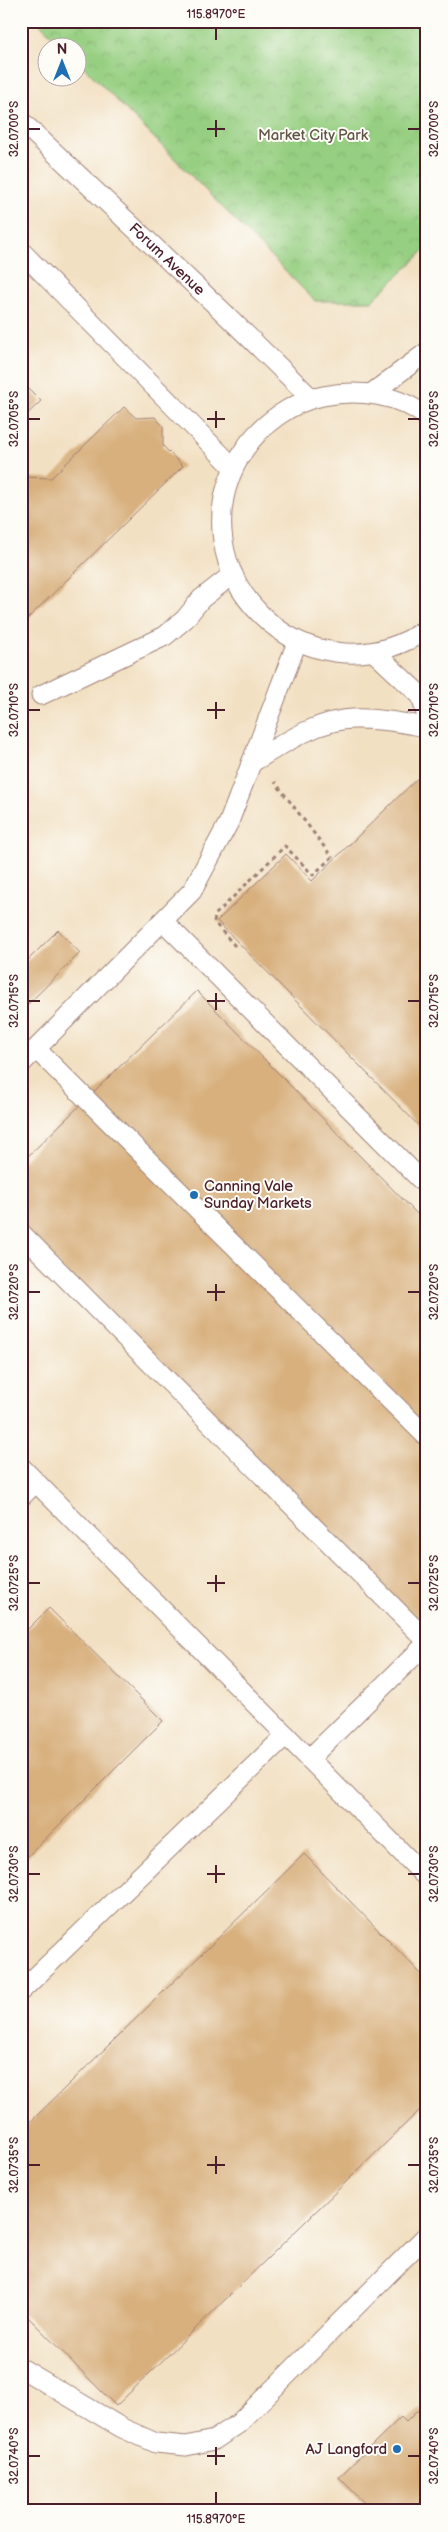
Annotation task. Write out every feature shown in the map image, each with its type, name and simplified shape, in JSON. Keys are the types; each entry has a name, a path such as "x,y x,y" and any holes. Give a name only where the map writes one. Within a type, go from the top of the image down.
{"lane":[{"name":"Forum Avenue","path":"21,122 222,310 311,398"},
{"path":"21,251 233,467"},
{"path":"372,393 427,352"},
{"path":"427,416 415,407 372,393 341,392 311,398 279,414 253,437 233,467 222,506 223,548 237,586 263,618 297,642 335,652 374,652 411,640 427,629"},
{"path":"41,695 166,636 185,619 201,599 233,574"},
{"path":"21,1064 192,891 229,822 297,642"},
{"path":"374,652 421,696 427,718"},
{"path":"251,763 301,734 329,723 360,719 427,728"},
{"path":"164,920 427,1186"},
{"path":"36,1049 427,1437"},
{"path":"21,1233 427,1642 309,1759"},
{"path":"21,1467 427,1878"},
{"path":"21,1497 36,1482"},
{"path":"21,1991 286,1735"},
{"path":"21,2368 122,2428 156,2443 186,2446 214,2440 238,2424 427,2235"}],"path":[{"path":"235,946 214,922 215,915 285,846 313,874 332,856 274,781"}],"green space":[{"name":"Market City Park","path":"37,21 427,21 427,248 372,301 315,301 88,71 88,38 55,38"}],"building":[{"path":"21,381 41,401 21,420"},
{"path":"124,407 136,418 155,417 163,426 163,446 183,466 21,625 21,477 51,478"},
{"path":"427,769 427,1134 217,921 286,854 312,881"},
{"path":"58,930 80,953 21,1011 21,967"},
{"path":"197,991 427,1224 427,1638 21,1227 21,1163"},
{"path":"49,1608 163,1721 21,1863 21,1636"},
{"path":"304,1854 427,1980 427,2103 116,2406 21,2310 21,2131"},
{"name":"AJ Langford","path":"420,2408 427,2415 427,2511 372,2511 339,2477 401,2417 406,2422"}],"place":[{"name":"Canning Vale Sunday Markets","path":"194,1195"},
{"name":"AJ Langford","path":"397,2449"}]}
